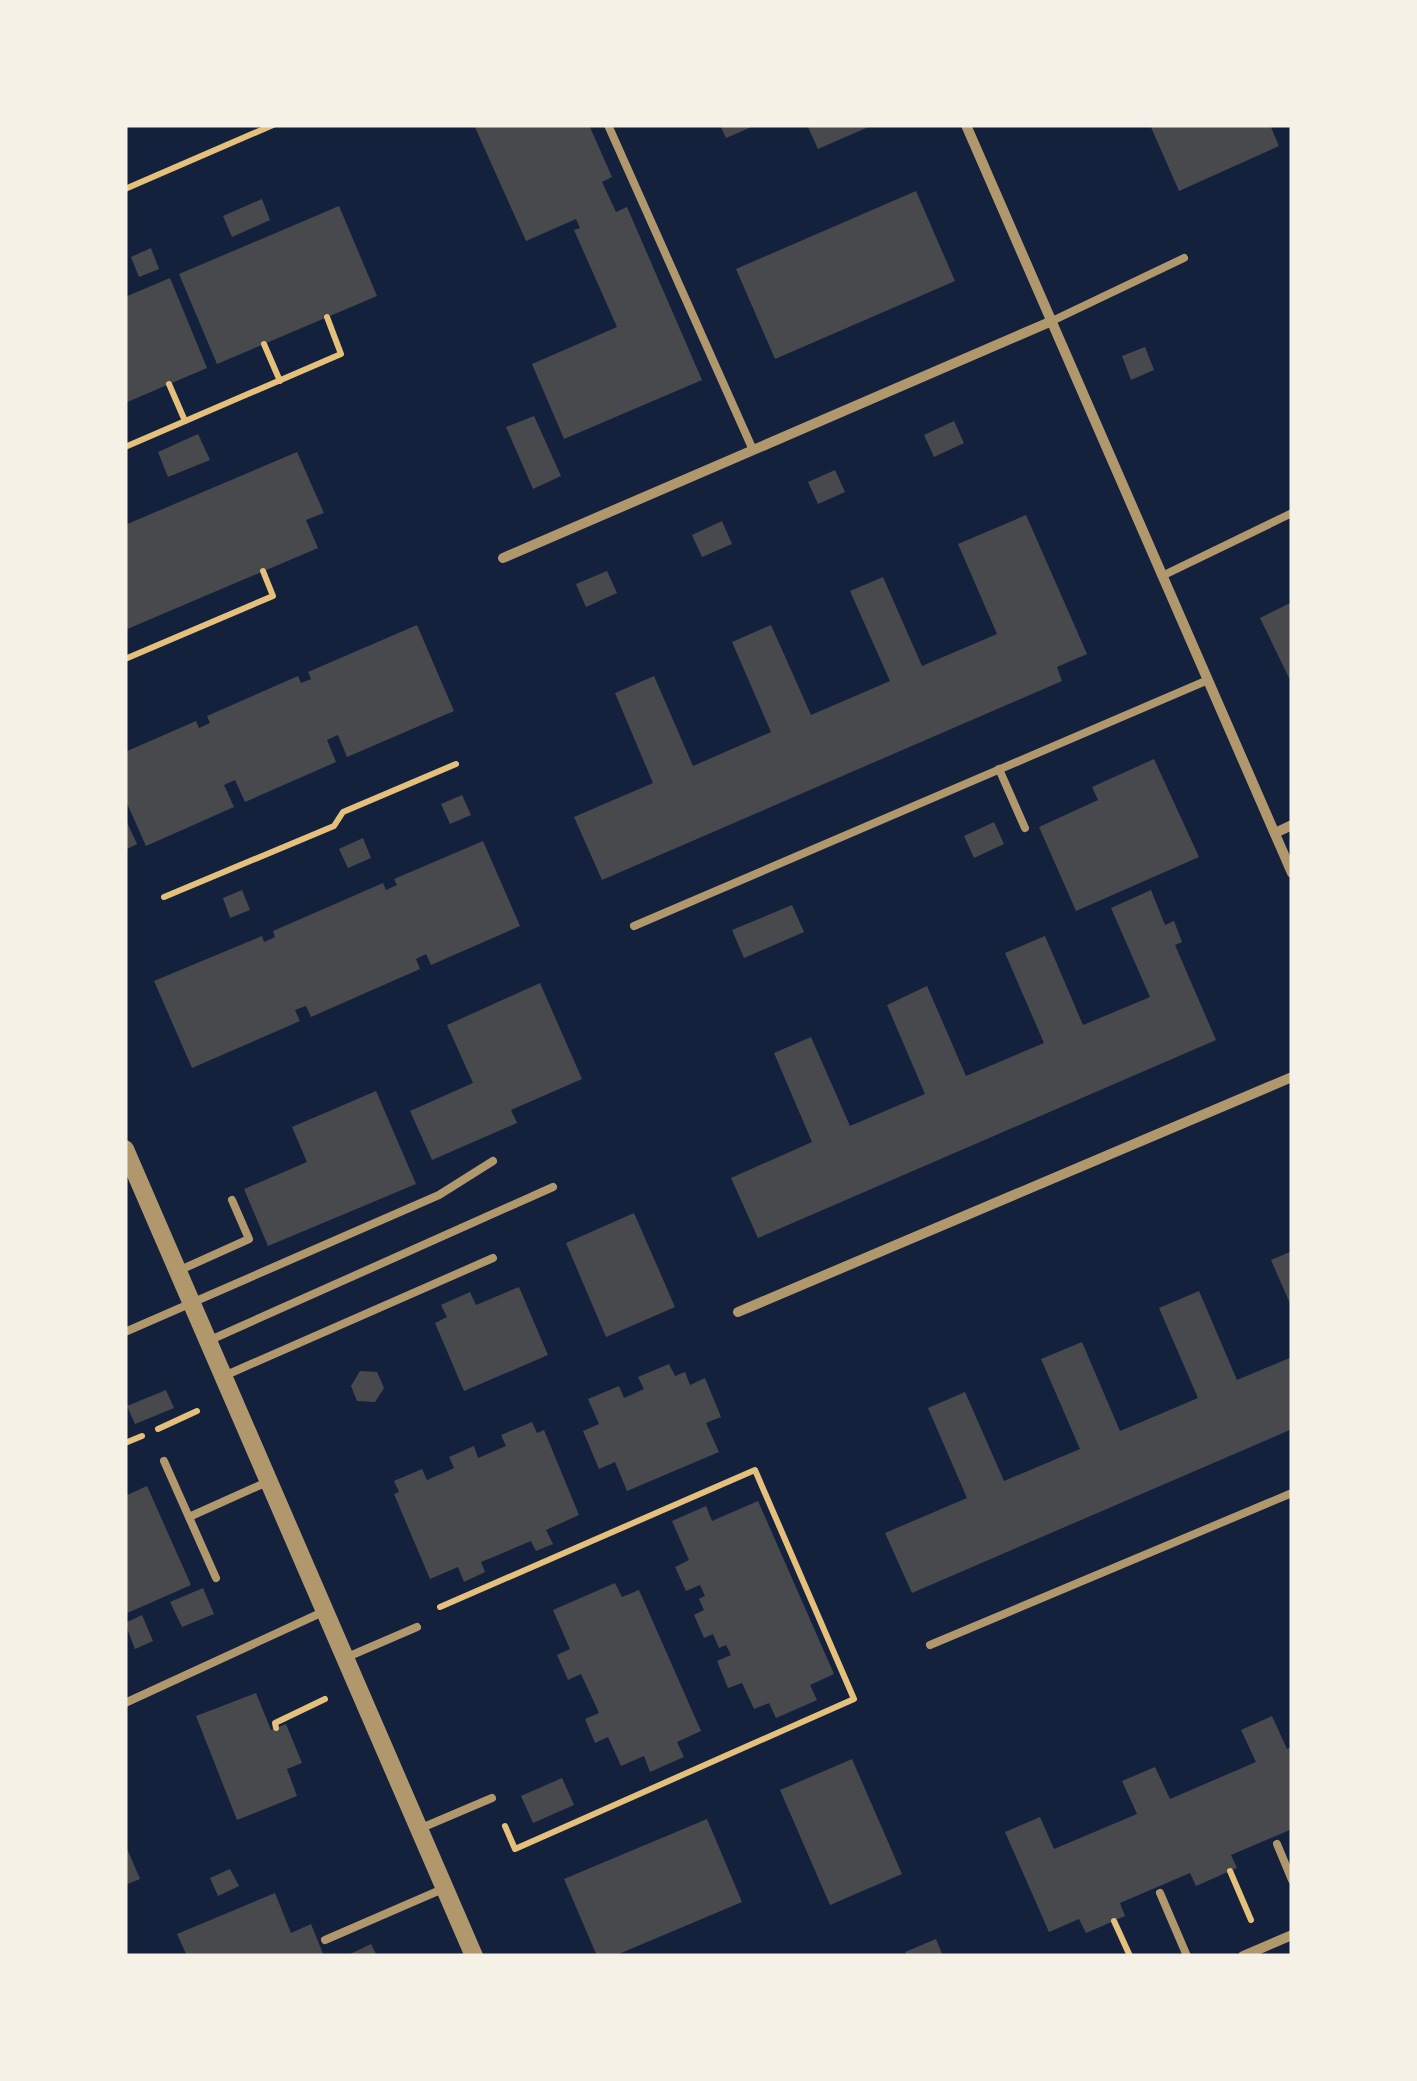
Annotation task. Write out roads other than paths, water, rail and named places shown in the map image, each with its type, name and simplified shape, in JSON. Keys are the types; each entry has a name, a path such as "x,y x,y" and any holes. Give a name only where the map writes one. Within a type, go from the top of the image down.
{"street":[{"path":"966,125 1292,873"},
{"path":"502,558 1052,321"},
{"path":"1274,834 1292,825"},
{"path":"738,1312 1292,1078"},
{"path":"125,1148 474,1956"},
{"path":"1244,1956 1292,1935"}],"lane":[{"path":"608,125 753,450"},
{"path":"1052,321 1184,258"},
{"path":"1162,576 1292,513"},
{"path":"634,926 1208,680"},
{"path":"999,769 1025,828"},
{"path":"125,1332 439,1195 493,1161"},
{"path":"208,1341 553,1187"},
{"path":"178,1271 249,1239 232,1200"},
{"path":"224,1376 494,1258"},
{"path":"164,1461 216,1578"},
{"path":"189,1517 268,1482"},
{"path":"930,1645 1292,1493"},
{"path":"125,1703 326,1611"},
{"path":"345,1658 416,1627"},
{"path":"419,1829 492,1798"},
{"path":"1277,1844 1292,1880"},
{"path":"325,1940 445,1888"},
{"path":"1160,1893 1187,1956"}]}
